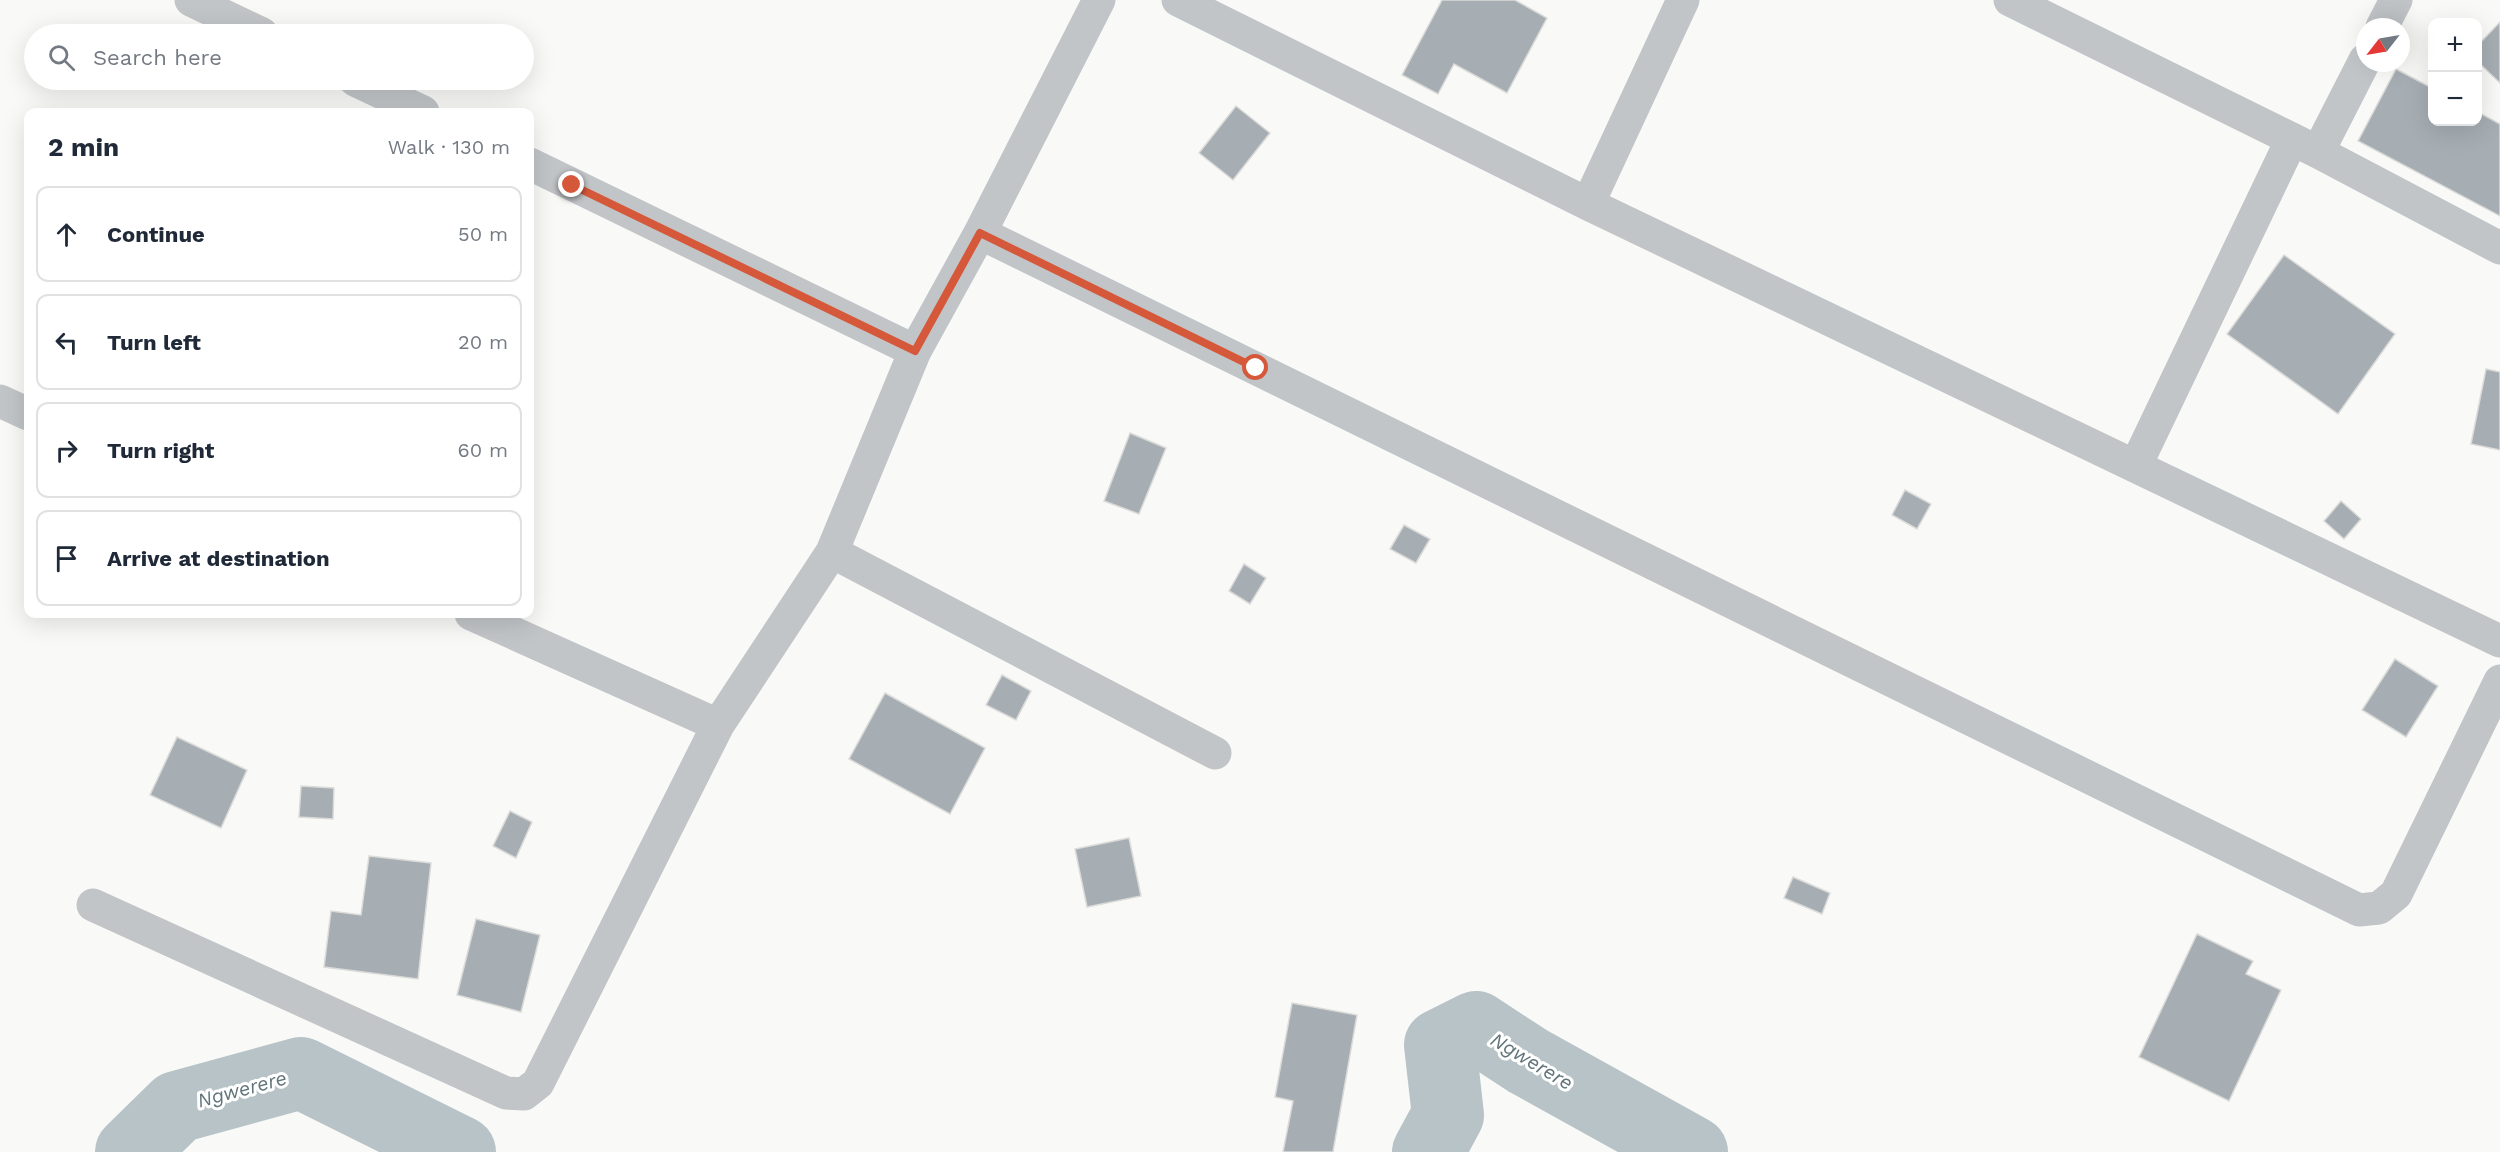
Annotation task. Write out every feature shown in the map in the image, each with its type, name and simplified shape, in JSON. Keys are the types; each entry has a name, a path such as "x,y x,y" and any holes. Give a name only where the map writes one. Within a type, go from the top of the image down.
{"street":[{"path":"191,0 241,24"},
{"path":"93,905 506,1093 524,1094 538,1083 718,725 832,552 915,351 980,233 1099,0"},
{"path":"1178,0 1588,204 2500,641"},
{"path":"1588,204 1683,0"},
{"path":"2010,0 2305,146 2500,248"},
{"path":"2387,18 2396,0"},
{"path":"2136,465 2305,146 2357,72"},
{"path":"376,90 414,108"},
{"path":"534,166 915,351"},
{"path":"980,233 2359,910 2379,908 2396,894 2500,681"},
{"path":"0,401 24,412"},
{"path":"832,552 1215,753"},
{"path":"480,618 718,725"}],"building":[{"path":"1442,0 1515,0 1547,18 1507,93 1454,64 1438,94 1402,75"},
{"path":"2500,22 2500,83 2482,66 2482,41"},
{"path":"2394,72 2402,72 2428,86 2428,126 2482,126 2482,114 2500,124 2500,216 2358,141"},
{"path":"1236,106 1270,133 1233,180 1199,153"},
{"path":"2284,255 2395,334 2338,414 2227,334"},
{"path":"2486,369 2500,372 2500,450 2471,444"},
{"path":"1130,433 1166,448 1139,514 1104,501"},
{"path":"1905,490 1931,504 1917,529 1892,515"},
{"path":"2341,501 2361,519 2344,539 2324,521"},
{"path":"1404,525 1430,539 1416,563 1390,549"},
{"path":"1244,564 1266,578 1250,604 1229,591"},
{"path":"2395,659 2438,686 2406,737 2362,710"},
{"path":"1002,675 1031,691 1016,720 986,705"},
{"path":"885,693 985,748 950,814 849,759"},
{"path":"177,737 247,770 221,828 150,795"},
{"path":"301,786 334,788 333,819 299,817"},
{"path":"510,811 532,822 516,858 493,846"},
{"path":"1129,838 1141,896 1087,907 1075,849"},
{"path":"369,856 431,863 418,979 324,967 331,911 361,915"},
{"path":"1793,877 1830,893 1822,914 1784,898"},
{"path":"476,919 540,935 521,1012 457,995"},
{"path":"2197,934 2253,961 2246,974 2281,990 2229,1101 2139,1057"},
{"path":"1292,1003 1357,1015 1333,1152 1283,1152 1293,1101 1275,1097"}],"waterway":[{"name":"Ngwerere","path":"1428,1152 1448,1115 1440,1045 1476,1027 1528,1061 1692,1152"},
{"name":"Ngwerere","path":"131,1152 177,1107 301,1073 460,1152"}],"route":[{"path":"572,185 915,351 980,233 1256,368"}]}
